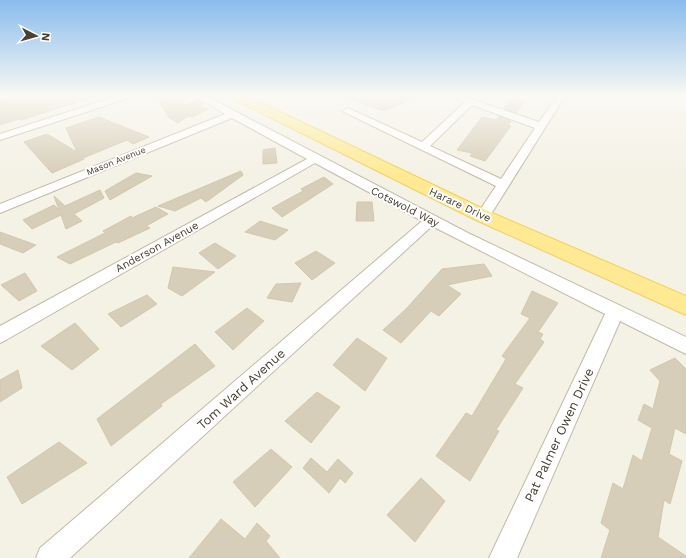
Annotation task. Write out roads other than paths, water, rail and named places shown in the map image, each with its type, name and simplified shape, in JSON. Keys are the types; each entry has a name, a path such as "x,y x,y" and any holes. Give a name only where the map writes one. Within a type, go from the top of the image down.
{"main road":[{"name":"Harare Drive","path":"290,122 483,216 686,306"}],"street":[{"path":"0,137 46,122"},
{"name":"Mason Avenue","path":"0,209 213,122"},
{"name":"Cotswold Way","path":"247,122 314,159 431,220 686,346"},
{"path":"369,122 504,185"},
{"path":"423,147 449,122"},
{"path":"528,122 540,126"},
{"path":"483,216 543,122"},
{"name":"Anderson Avenue","path":"0,335 314,159"},
{"name":"Tom Ward Avenue","path":"50,558 431,220"},
{"name":"Pat Palmer Owen Drive","path":"503,558 615,312"}]}
